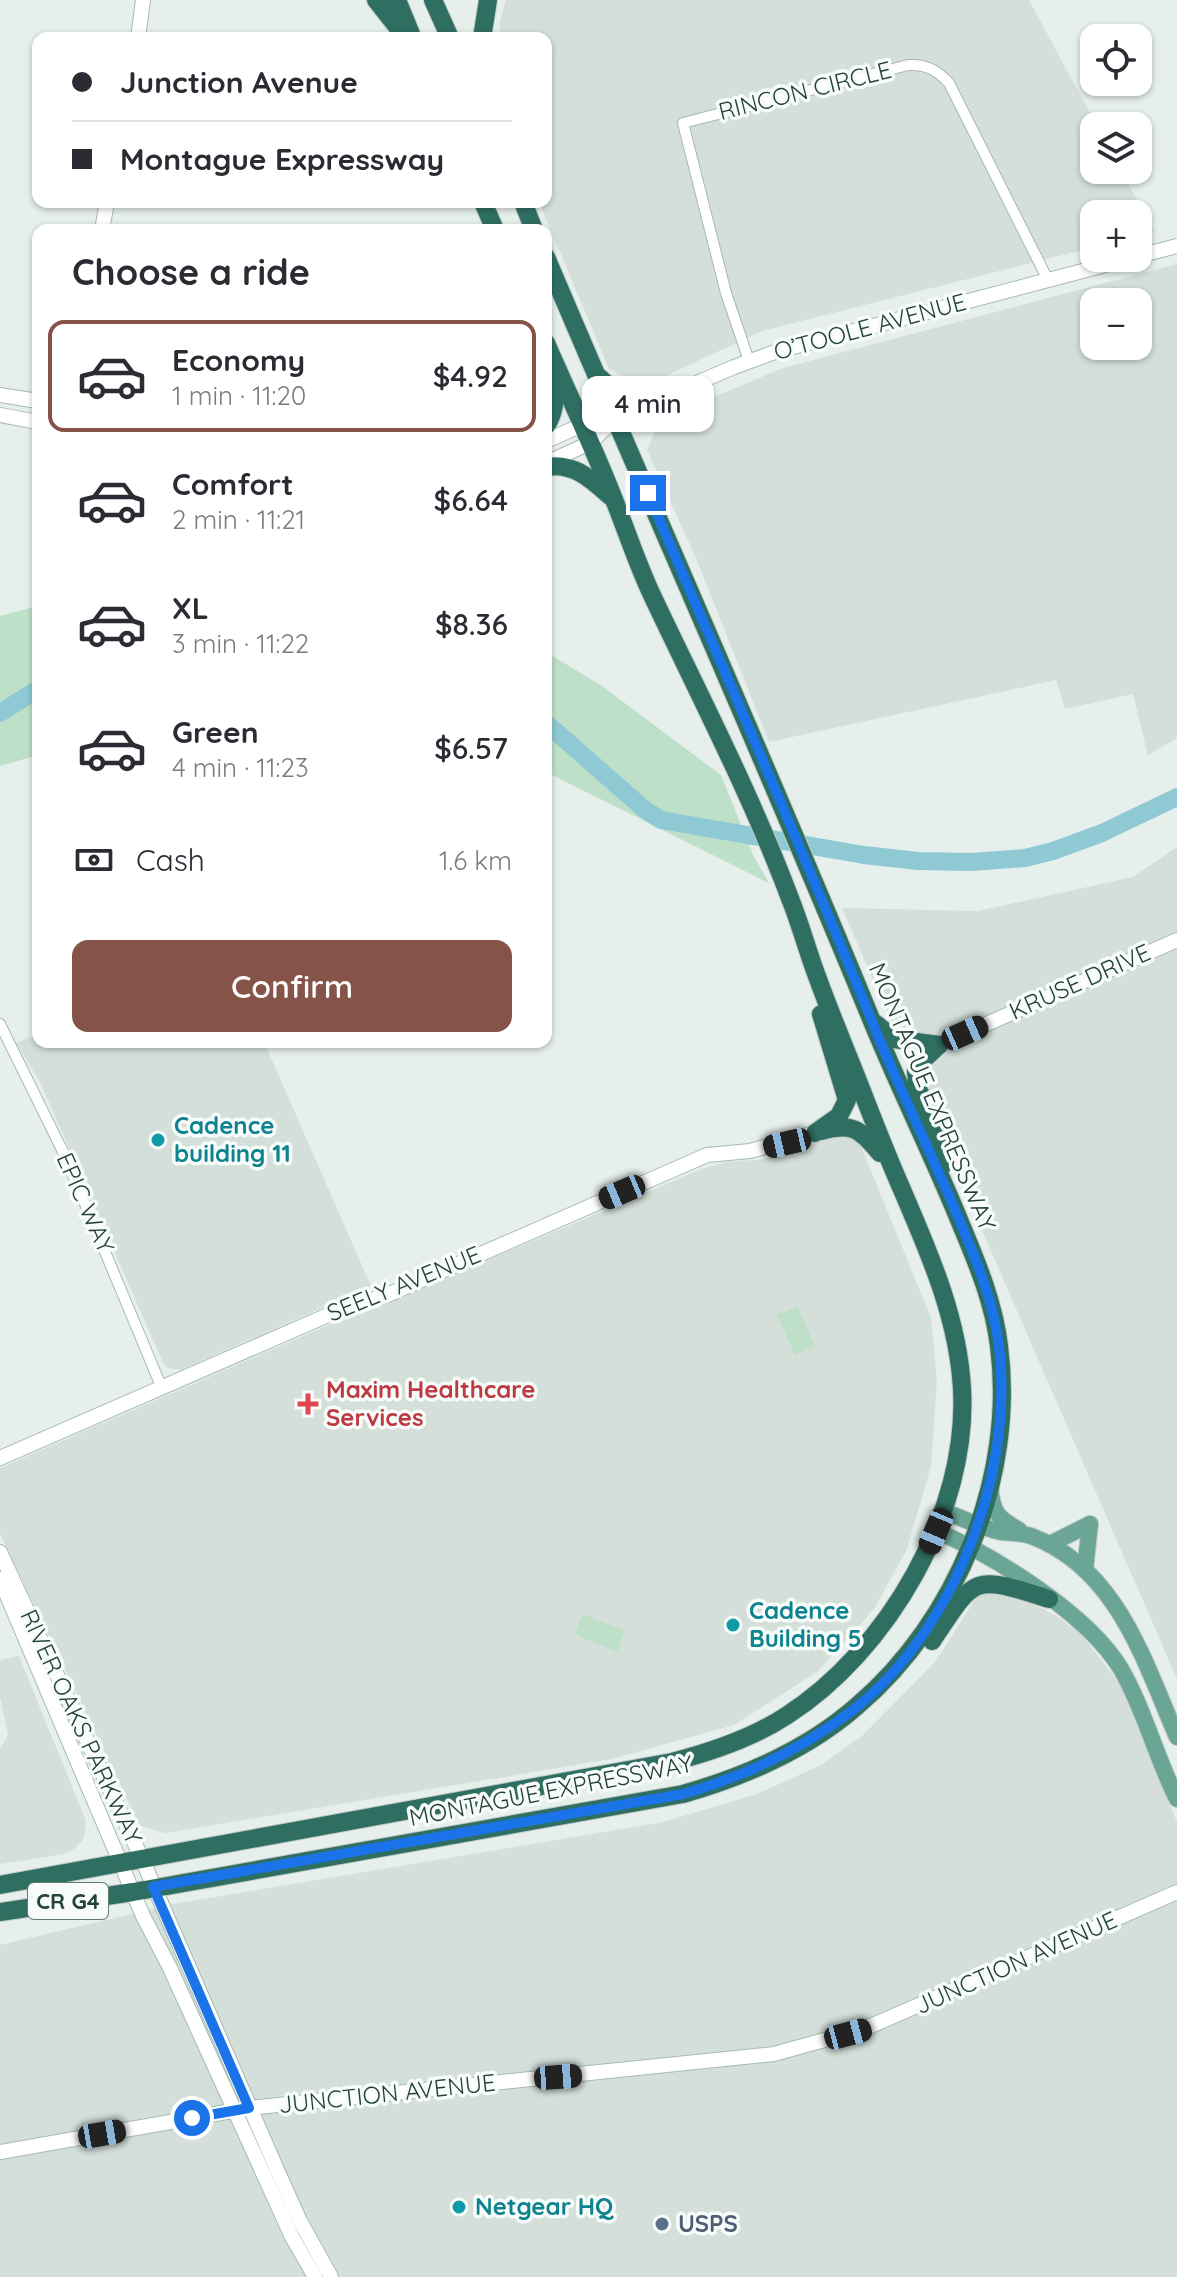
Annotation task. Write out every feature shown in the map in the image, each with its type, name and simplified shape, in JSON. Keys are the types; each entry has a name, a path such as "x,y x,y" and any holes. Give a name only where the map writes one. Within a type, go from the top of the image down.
{"highway":[{"path":"376,0 401,32"},
{"path":"397,0 410,32"},
{"path":"433,0 447,32"},
{"path":"483,32 488,0"},
{"name":"MONTAGUE EXPRESSWAY","path":"0,1912 133,1892 667,1796 720,1783 770,1763 801,1746 855,1708 906,1657 924,1632 980,1524 990,1485 1000,1415 999,1347 984,1281 870,1017 767,766 552,271"},
{"name":"MONTAGUE EXPRESSWAY","path":"0,1885 705,1754 787,1716 860,1651 903,1592 936,1531 960,1446 962,1387 957,1346 934,1264 891,1165 817,977 788,892 649,588 552,357"},
{"path":"552,417 559,373"},
{"path":"595,373 613,390 634,399 657,400"},
{"path":"552,466 577,470 615,501"},
{"path":"815,1133 839,1116 847,1100 827,1038 819,1005 817,977"},
{"path":"870,1017 894,1039 939,1045"},
{"path":"939,1045 916,1071 917,1086 938,1138 946,1187"},
{"path":"815,1133 834,1127 855,1128 864,1133 891,1165"},
{"path":"906,1657 931,1643 965,1592 979,1585 1008,1587 1049,1599"}],"main road":[{"path":"990,1485 992,1506 999,1519 1050,1544 1085,1570 1110,1596 1124,1618 1177,1737"},
{"path":"943,1511 998,1531 1028,1535"},
{"path":"1050,1544 1090,1524 1085,1570"},
{"path":"936,1531 971,1546 1001,1564 1077,1620 1112,1656 1122,1672 1177,1799"}],"street":[{"path":"139,32 143,0"},
{"name":"RINCON CIRCLE","path":"749,361 726,293 683,123 908,65 926,66 949,83 1048,280"},
{"path":"1152,252 1177,246"},
{"name":"O’TOOLE AVENUE","path":"615,418 749,361 1080,272"},
{"path":"0,395 32,400"},
{"path":"0,415 32,421"},
{"path":"552,438 582,425 615,418"},
{"path":"552,462 590,443 615,418"},
{"name":"KRUSE DRIVE","path":"939,1045 1177,940"},
{"name":"EPIC WAY","path":"0,1024 66,1158 161,1386"},
{"name":"SEELY AVENUE","path":"0,1458 351,1305 385,1296 707,1155 750,1151 815,1133"},
{"name":"RIVER OAKS PARKWAY","path":"0,1552 3,1580 133,1892 241,2109"},
{"name":"RIVER OAKS PARKWAY","path":"3,1580 10,1587 31,1633 40,1640 142,1859 241,2109"},
{"path":"41,1671 52,1682 71,1725 83,1736"},
{"name":"JUNCTION AVENUE","path":"0,2152 241,2109 774,2054 864,2029 1177,1892"},
{"path":"241,2109 300,2221 321,2274"}],"shaded area":[{"path":"506,0 1029,0 1089,112 1080,112 1080,184 1128,184 1137,200 1080,200 1080,251 762,331 644,386 609,369 552,233 552,224 548,224 542,208 552,208 552,32 500,32"},
{"path":"1177,264 1177,738 1148,755 1133,694 1065,709 1056,680 769,742 696,558 647,450 659,420 783,368 1080,290 1080,360 1152,360 1152,288 1086,288"},
{"path":"1177,847 1177,1679 842,908 978,911 1133,877"},
{"path":"32,1036 32,1048 267,1048 371,1286 181,1370 168,1368 164,1365 40,1082 16,1043"},
{"path":"856,1134 931,1318 937,1380 931,1466 907,1549 874,1609 817,1672 734,1725 612,1759 166,1833 140,1826 0,1534 0,1468 342,1319 380,1306 699,1170 726,1162 766,1159 832,1135"},
{"path":"1005,1589 1056,1616 1081,1634 1119,1683 1177,1822 1177,2277 0,2277 0,1945 174,1904 663,1822 757,1794 821,1765 863,1735 935,1662 978,1595"},
{"path":"19,1656 86,1821 85,1832 82,1841 64,1854 0,1864 0,1749 8,1735 0,1697 0,1660"}],"green space":[{"path":"32,608 32,757 0,766 0,616"},
{"path":"552,656 602,686 721,775 754,857 769,883 552,775"},
{"path":"797,1306 815,1346 795,1355 777,1315"},
{"path":"583,1614 625,1631 617,1652 574,1634"}],"waterway":[{"path":"0,713 32,693"},
{"path":"552,728 644,809 661,820 864,855 918,861 972,862 1025,858 1102,833 1177,797"}],"place":[{"name":"Cadence building 11","path":"158,1140"},
{"name":"Maxim Healthcare Services","path":"308,1404"},
{"name":"Cadence Building 5","path":"733,1625"},
{"name":"Netgear HQ","path":"459,2207"},
{"name":"USPS","path":"662,2224"}],"route":[{"path":"192,2118 249,2108 153,1887 683,1794 770,1763 801,1746 855,1708 906,1657 963,1564 980,1524 995,1458 1001,1387 999,1347 984,1281 648,493"}]}
